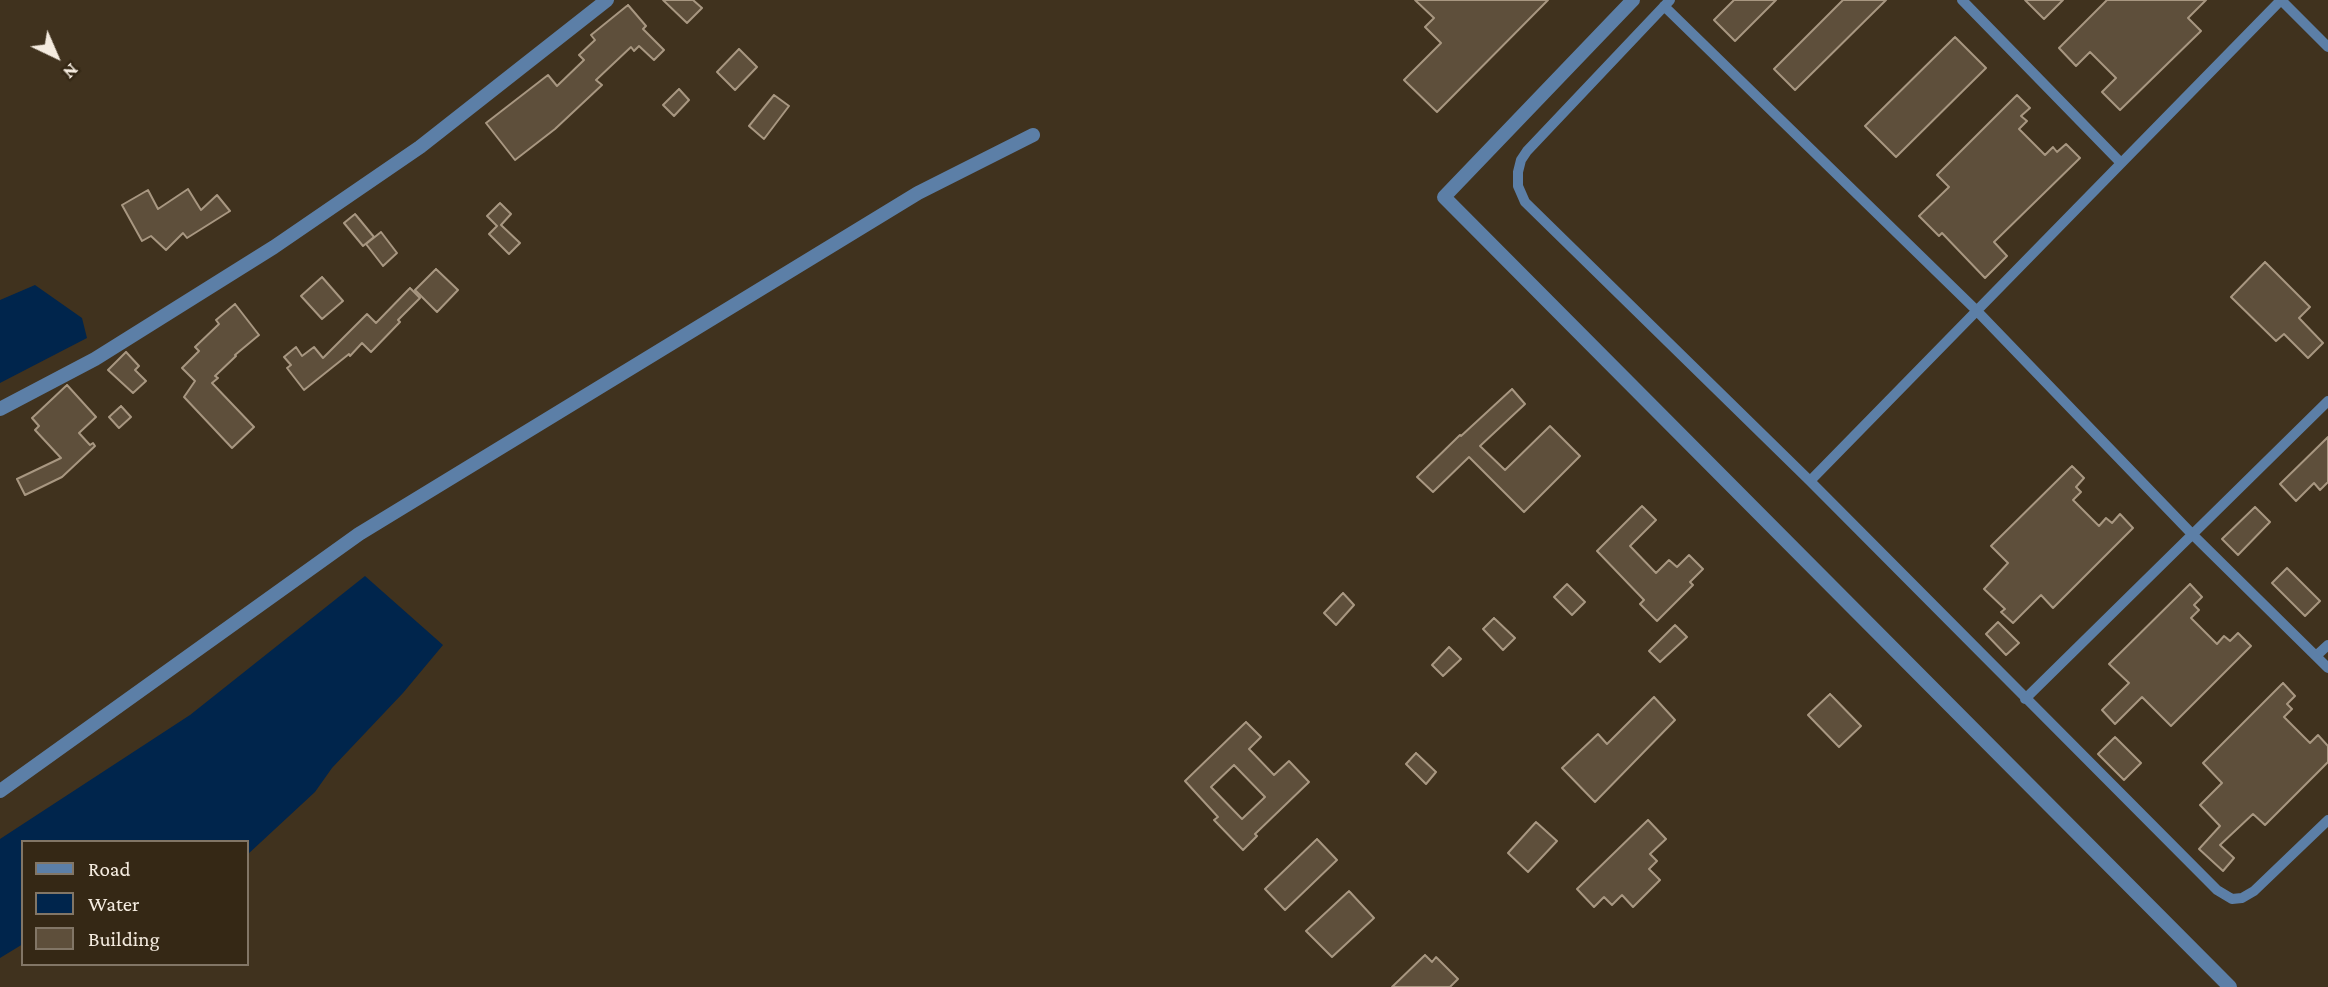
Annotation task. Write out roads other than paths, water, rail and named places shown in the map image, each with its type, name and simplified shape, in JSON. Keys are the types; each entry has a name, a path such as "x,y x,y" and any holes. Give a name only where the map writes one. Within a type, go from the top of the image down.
{"street":[{"path":"0,409 95,359 274,247 420,147 607,0"},
{"path":"1633,0 1444,197 2230,987"},
{"path":"0,791 359,534 918,193 1033,135"}],"lane":[{"path":"1962,0 2122,163"},
{"path":"1810,481 2281,0 2328,47"},
{"path":"2328,668 2192,533 1976,310 1667,3 1521,160 1518,186 1525,202 1537,216 1810,481 2025,699 2226,897 2242,898 2254,891 2328,820"},
{"path":"2025,699 2328,401"},
{"path":"2316,656 2328,645"}],"water":[{"path":"35,285 82,318 87,338 0,383 0,300"},
{"path":"365,576 443,645 403,693 332,768 315,792 248,854 248,840 21,840 21,945 0,958 0,839 190,715"}]}
